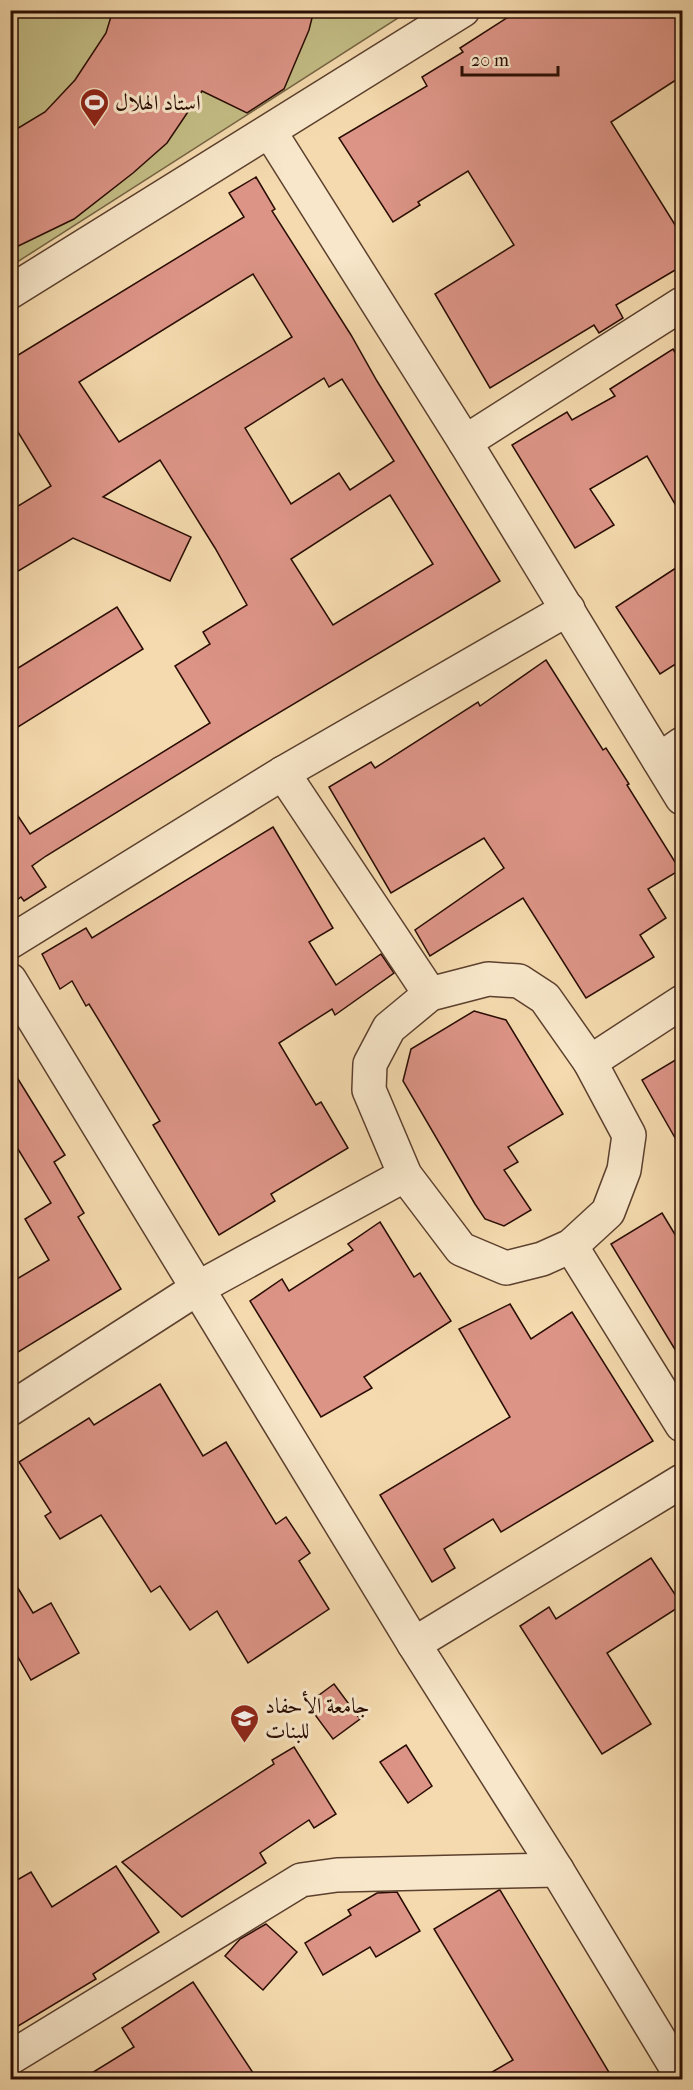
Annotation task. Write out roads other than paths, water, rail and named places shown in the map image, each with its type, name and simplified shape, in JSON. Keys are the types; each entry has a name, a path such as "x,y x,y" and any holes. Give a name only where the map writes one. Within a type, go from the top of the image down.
{"street":[{"path":"10,292 463,10"},
{"path":"270,132 568,609 671,752 682,798"},
{"path":"465,442 682,304"},
{"path":"10,942 283,773 568,609"},
{"path":"283,773 430,994"},
{"path":"488,979 519,981 545,998 590,1062 629,1135 624,1170 608,1212 570,1246 542,1259 506,1268 461,1249 405,1175 369,1090 369,1064 389,1028 430,994 488,979"},
{"path":"10,980 414,1644 556,1870 682,2077"},
{"path":"590,1062 682,1002"},
{"path":"10,1409 198,1288 405,1175"},
{"path":"570,1246 682,1425"},
{"path":"414,1644 682,1481"},
{"path":"10,2058 301,1880 337,1875 556,1870"}],"place":[{"name":"استاد الهلال","path":"94,128"},
{"name":"جامعة الأحفاد للبنات","path":"244,1744"}]}
